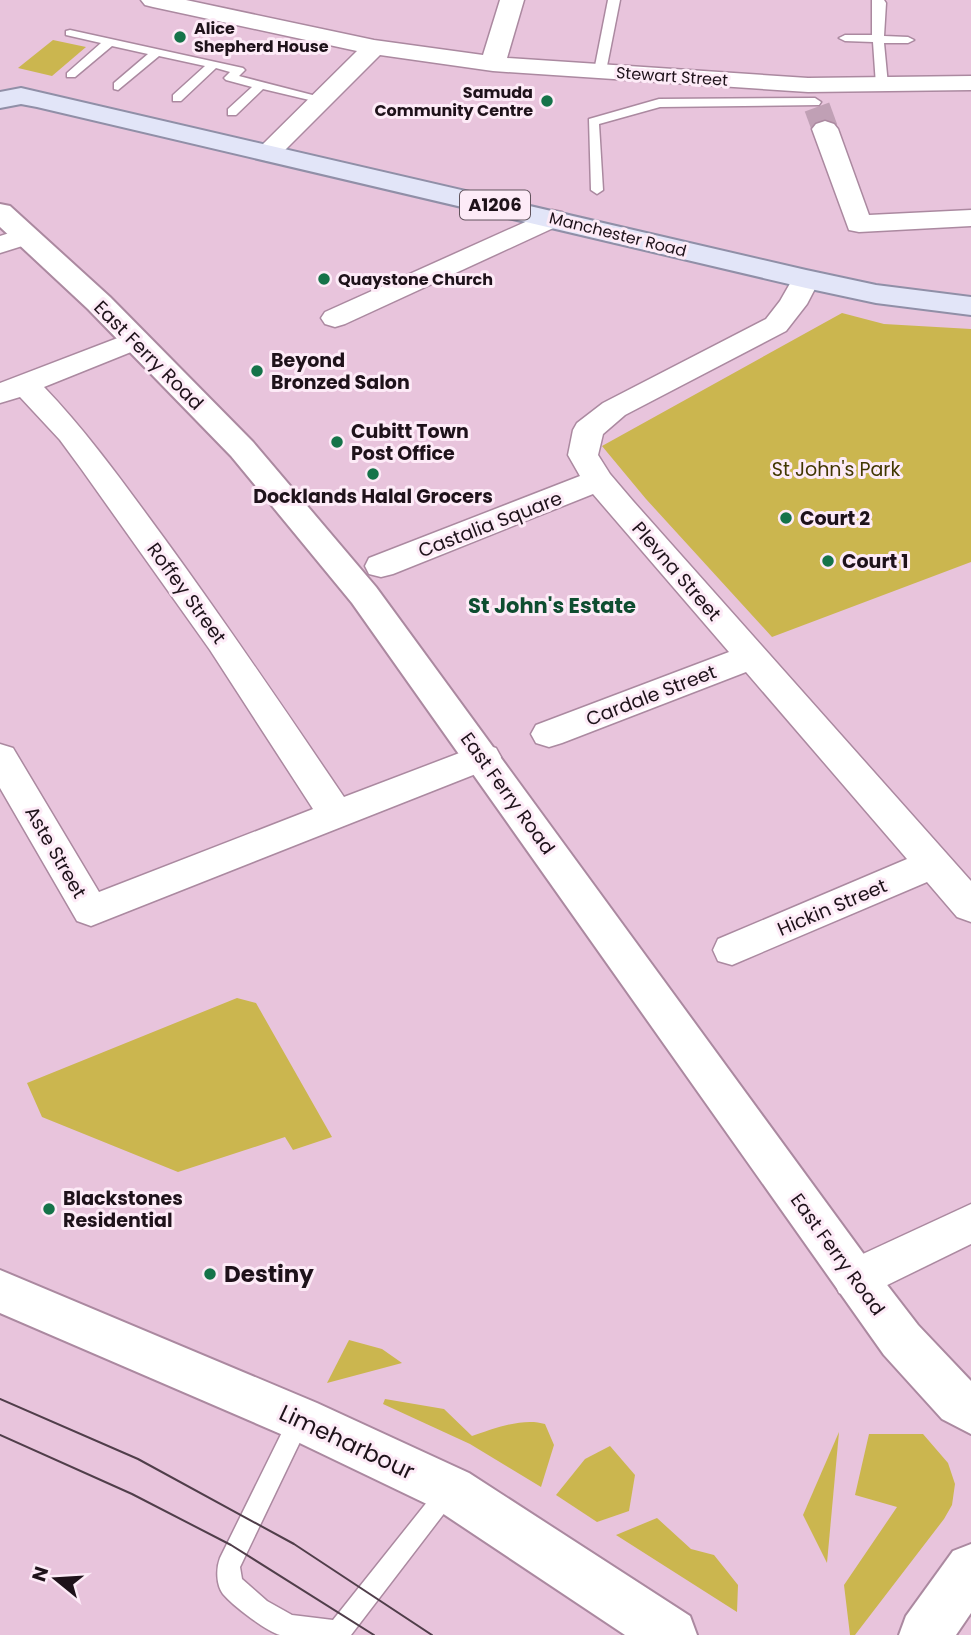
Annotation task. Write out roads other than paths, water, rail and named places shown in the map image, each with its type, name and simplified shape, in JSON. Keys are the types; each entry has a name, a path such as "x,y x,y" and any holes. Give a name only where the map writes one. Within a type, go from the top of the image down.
{"main road":[{"name":"Manchester Road","path":"7,93 806,279 876,294 971,306"}],"street":[{"name":"Stewart Street","path":"153,0 253,11 374,47 493,64 689,77 816,106 883,85 971,83"},
{"path":"493,64 512,0"},
{"path":"268,153 374,47"},
{"path":"816,106 859,224 971,218"},
{"name":"East Ferry Road","path":"0,212 12,240 136,340 242,449 364,595 855,1279 901,1340 959,1402 971,1411"},
{"path":"335,318 552,218"},
{"name":"Plevna Street","path":"806,279 793,304 776,325 614,410 589,430 583,455 598,480 971,907"},
{"path":"12,389 136,340"},
{"name":"Roffey Street","path":"12,389 71,433 222,642 335,813"},
{"name":"Castalia Square","path":"381,566 598,480"},
{"name":"Cardale Street","path":"549,734 752,656"},
{"name":"Aste Street","path":"0,757 91,911 335,813"},
{"path":"335,813 482,757"},
{"name":"Hickin Street","path":"732,950 933,864"},
{"path":"855,1279 971,1223"},
{"name":"Limeharbour","path":"0,1291 300,1419 451,1490 671,1635"},
{"path":"925,1635 971,1569"}],"lane":[{"path":"600,71 614,0"},
{"path":"878,0 878,39 883,85"},
{"path":"69,33 239,70 230,78 322,99"},
{"path":"845,38 908,40"},
{"path":"71,75 110,41"},
{"path":"118,86 157,52"},
{"path":"177,99 214,64"},
{"path":"689,77 694,103"},
{"path":"232,112 261,85"},
{"path":"597,190 593,122 659,103 816,106"},
{"path":"300,1419 228,1566 231,1585 259,1609 289,1628 338,1632 451,1490"}],"tunnel":[{"path":"817,107 825,129"}],"tram line":[{"path":"0,1399 138,1459 294,1544 432,1635"},
{"path":"0,1435 132,1494 231,1545 374,1635"}],"place":[{"name":"Alice Shepherd House","path":"180,37"},
{"name":"Samuda Community Centre","path":"547,101"},
{"name":"Quaystone Church","path":"324,279"},
{"name":"Beyond Bronzed Salon","path":"257,371"},
{"name":"Cubitt Town Post Office","path":"337,442"},
{"name":"Docklands Halal Grocers","path":"373,474"},
{"name":"Court 2","path":"786,518"},
{"name":"Court 1","path":"828,561"},
{"name":"Blackstones Residential","path":"49,1209"},
{"name":"Destiny","path":"210,1274"}],"district":[{"name":"St John's Estate","path":"552,606"}],"park label":[{"name":"St John's Park","path":"836,469"}]}
